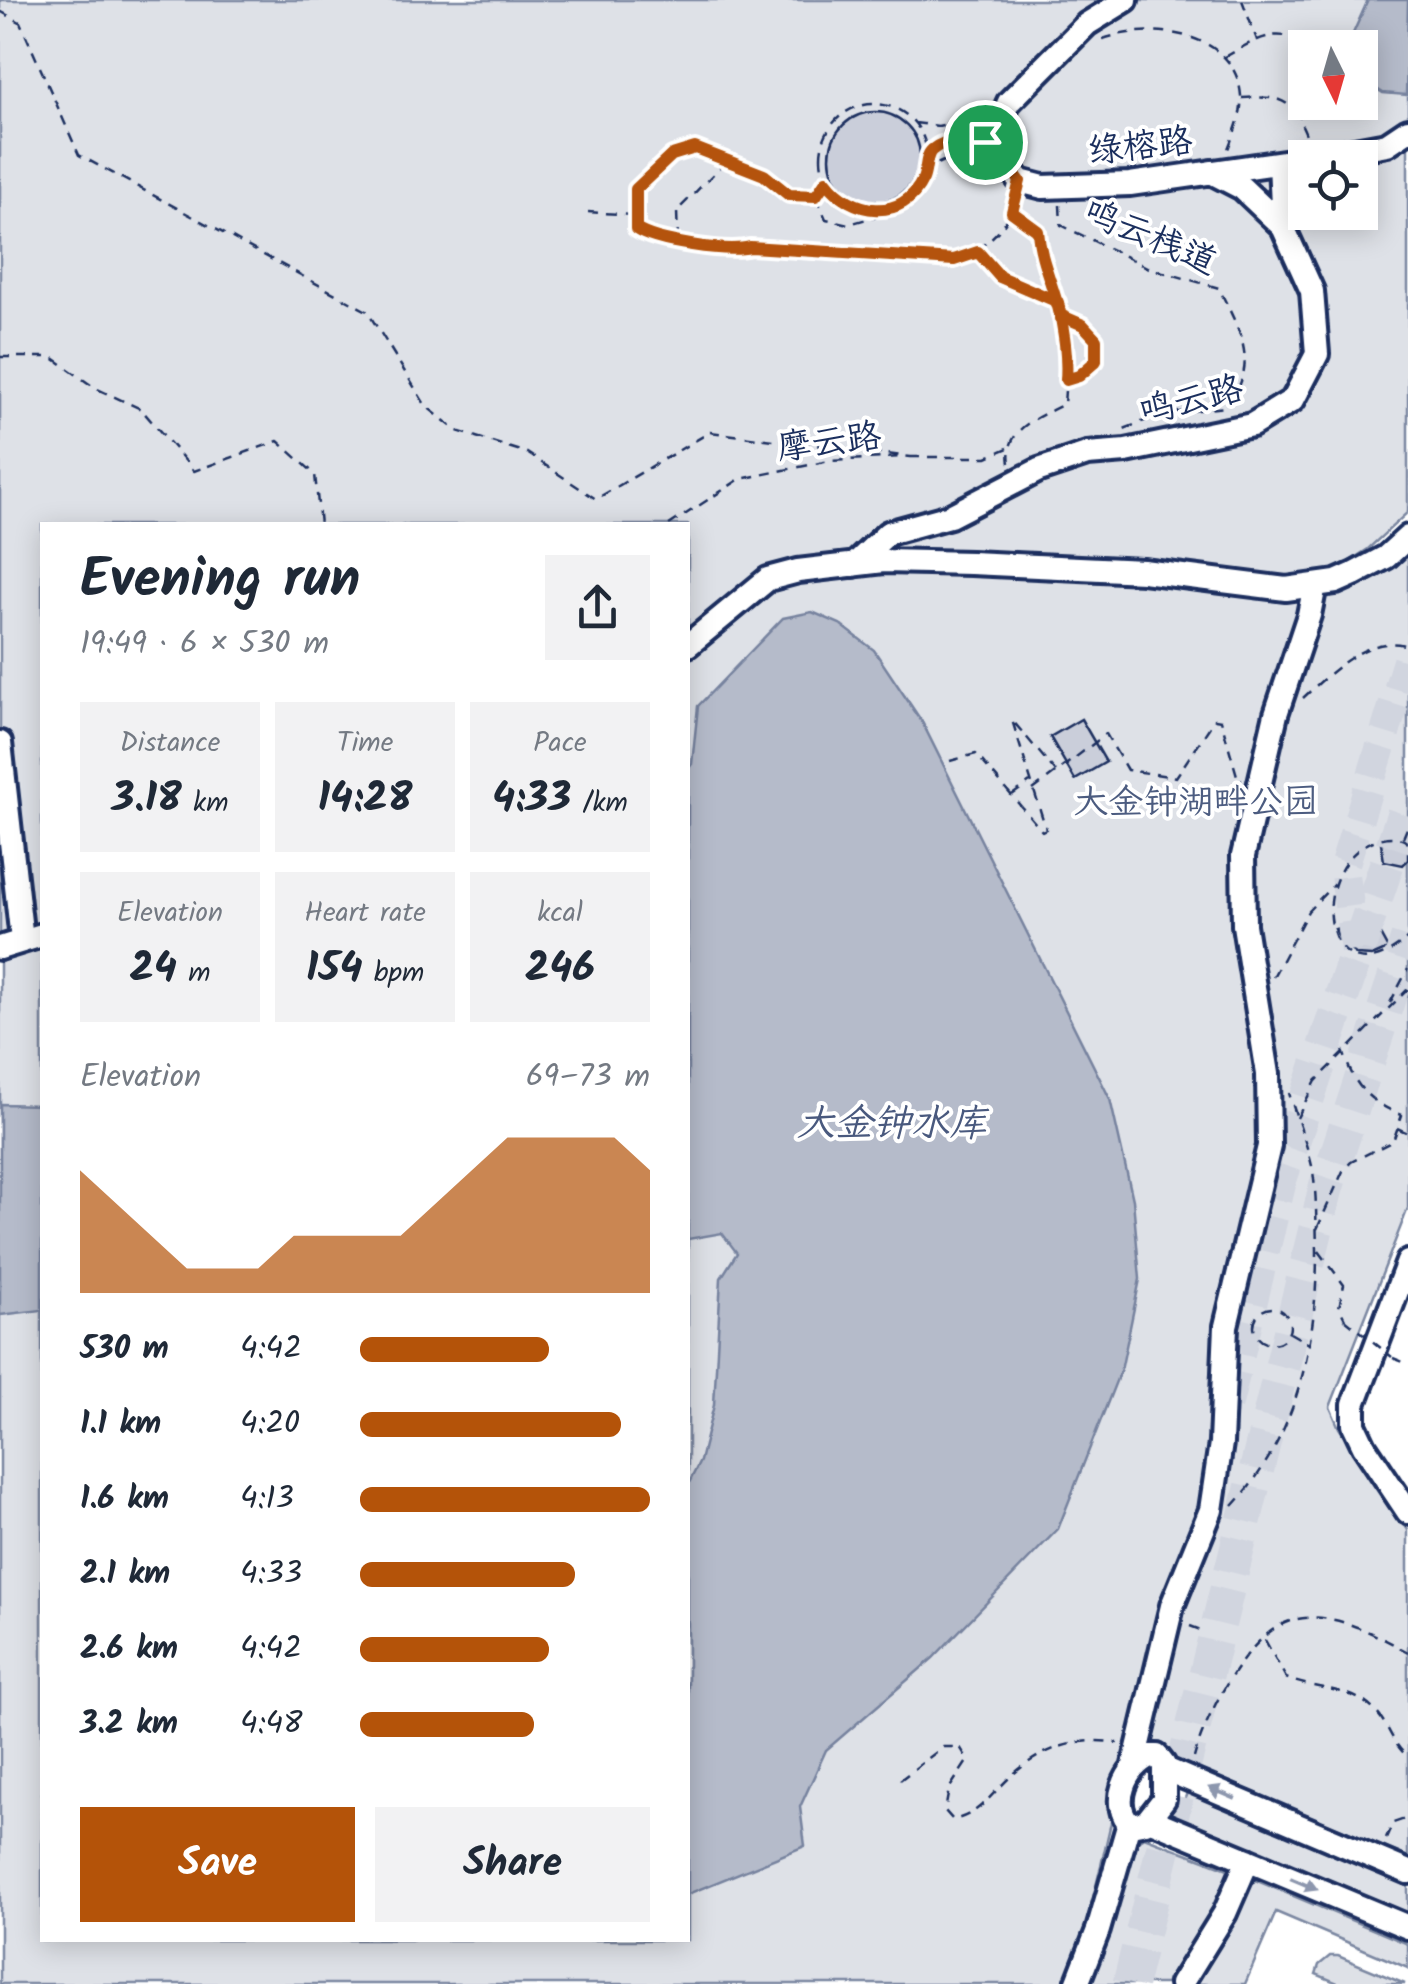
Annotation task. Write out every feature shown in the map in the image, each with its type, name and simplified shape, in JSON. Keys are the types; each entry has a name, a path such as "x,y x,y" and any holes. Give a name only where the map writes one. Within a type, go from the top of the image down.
{"street":[{"path":"1017,177 997,150 995,133 1009,102 1087,24 1126,0"},
{"name":"绿榕路","path":"1378,146 1408,130"},
{"name":"绿榕路","path":"1017,177 1060,187 1130,184 1288,162"},
{"path":"1280,163 1283,227"},
{"name":"鸣云路","path":"854,565 888,533 950,516 1039,470 1086,454 1126,451 1252,425 1293,400 1317,354 1317,313 1312,291 1283,227 1242,188 1211,172"},
{"path":"690,643 768,579 854,565 884,561 1142,571 1286,589 1354,574 1386,557 1408,538"},
{"path":"1315,585 1258,785 1244,856 1244,925 1268,1074 1269,1146 1226,1326 1220,1443 1211,1510 1172,1606 1136,1756 1121,1799 1139,1821 1248,1860 1408,1927"},
{"path":"0,742 21,941"},
{"path":"1408,1262 1354,1404 1354,1425 1408,1512"},
{"path":"1077,1984 1139,1821 1164,1799 1165,1769 1157,1756 1136,1756"},
{"path":"1165,1769 1408,1872"},
{"path":"1181,1984 1225,1914 1248,1860"}],"path":[{"path":"1242,0 1257,40"},
{"path":"0,11 20,22 79,155 367,311 426,406 457,430 527,453 596,499 710,432 910,457"},
{"path":"1098,40 1136,31 1165,31 1190,36 1231,65 1242,98 1229,148 1211,172"},
{"path":"1224,58 1269,34 1288,35"},
{"path":"1242,98 1282,99 1288,106"},
{"path":"914,122 925,141 924,176 902,204 867,210 851,205 826,181 822,148 828,132 852,109 869,104 887,106 914,122 938,126 962,122 1009,102"},
{"path":"927,154 951,142 970,140 997,150"},
{"path":"695,148 764,175 789,195 816,196 826,219 848,224 906,208 929,170 941,162 974,163 996,183 1017,177 1012,212 978,252 954,260 750,247 731,252 653,240 636,229 636,189 672,155 695,148"},
{"path":"678,241 677,212 725,162"},
{"path":"816,196 826,181"},
{"name":"鸣云栈道","path":"1060,187 1061,225 1149,268 1219,288 1246,347 1242,388 1226,407 1162,414 1116,432"},
{"path":"588,212 635,216"},
{"path":"1012,212 1038,231 1039,249 1058,302 1060,315 1068,352 1066,380 1079,376 1096,361 1096,339 1083,325 1060,315"},
{"path":"978,252 1000,277 1058,302"},
{"path":"0,357 52,356 95,388 142,409 194,471 278,440 315,474 320,522"},
{"name":"摩云路","path":"673,522 740,478 829,460 987,457 1008,448 1016,431 1064,404 1066,380"},
{"path":"1302,699 1335,669 1366,650 1396,642 1408,646"},
{"path":"1033,790 1106,734 1127,770 1176,776 1215,719 1221,720 1238,778 1258,785"},
{"path":"950,761 976,754 1042,831 1046,829 1012,720 1057,774"},
{"path":"1011,796 1031,781"},
{"path":"1403,838 1408,826"},
{"path":"1271,981 1308,911 1335,883 1350,858 1368,844 1390,837 1403,838 1408,843"},
{"path":"1335,883 1332,928 1348,955 1357,959 1381,957 1408,938"},
{"path":"1388,1007 1408,969"},
{"path":"1296,1119 1307,1092 1343,1050 1408,990"},
{"path":"1316,1230 1343,1171 1351,1162 1393,1141 1402,1115 1364,1094 1355,1083 1343,1050"},
{"path":"1230,1510 1260,1471 1279,1436 1293,1407 1310,1345 1316,1248 1312,1166 1289,1094"},
{"path":"1397,1128 1408,1133"},
{"path":"1316,1248 1344,1285 1339,1306 1345,1319 1392,1358 1408,1364"},
{"path":"1267,1309 1278,1309 1288,1316 1289,1332 1280,1343 1268,1344 1256,1332 1255,1321 1267,1309"},
{"path":"1289,1332 1310,1345"},
{"path":"1182,1618 1206,1632"},
{"path":"1194,1770 1198,1742 1221,1694 1265,1638 1292,1620 1326,1619 1368,1632 1408,1652"},
{"path":"1265,1638 1286,1678 1361,1699 1376,1712 1392,1741 1408,1756"},
{"path":"900,1780 942,1747 960,1746 968,1760 946,1796 944,1811 953,1820 980,1808 1020,1767 1044,1752 1090,1741 1136,1756"},
{"path":"1382,1850 1393,1823 1408,1818"}],"green space":[{"name":"大金钟湖畔公园","path":"0,0 1408,0 1408,512 1368,549 1333,572 1321,597 1365,583 1408,551 1408,1208 1330,1407 1339,1428 1408,1530 1408,1857 1130,1741 1068,1984 0,1984"},
{"path":"1188,1790 1408,1885 1408,1917 1176,1822"},
{"path":"1144,1837 1228,1869 1230,1877 1166,1984 1091,1984 1134,1843"},
{"path":"1255,1880 1408,1944 1408,1968 1276,1912 1245,1984 1189,1984 1247,1883"},
{"path":"1330,1956 1405,1984 1340,1984 1316,1974 1319,1965"}],"water":[{"path":"1368,0 1408,0 1406,95 1378,90 1378,30 1355,30"},
{"name":"大金钟水库","path":"812,612 840,624 874,650 922,722 1110,1099 1133,1200 1140,1279 1122,1366 1058,1529 933,1658 826,1750 800,1807 805,1846 690,1893 690,1481 700,1461 714,1405 721,1278 737,1253 722,1233 690,1239 690,766 698,706 783,618"},
{"path":"0,1104 40,1105 40,1310 0,1315"}],"building":[{"path":"875,112 892,115 907,125 917,140 917,174 907,189 892,199 875,202 858,199 843,189 833,174 830,157 833,140 843,125 858,115"},
{"path":"1081,719 1106,762 1075,780 1050,737"},
{"path":"1396,842 1408,849 1408,860 1403,865 1384,861 1381,843"},
{"path":"1368,920 1388,949 1372,956 1357,955 1342,944 1335,929"}],"tunnel":[{"path":"1355,951 1344,867 1408,658"},
{"path":"1225,1405 1280,1178 1408,802"},
{"path":"1130,1984 1326,1188 1408,938"}],"route":[{"path":"985,142 951,142 934,148 927,154 924,176 915,192 902,204 884,210 851,205 826,181 816,196 789,195 764,175 695,148 672,155 636,189 636,229 653,240 682,241 731,252 750,247 927,260 954,260 978,252 1000,277 1058,302 1060,315 1068,352 1066,380 1079,376 1096,361 1096,339 1083,325 1060,315 1058,302 1039,249 1038,231 1012,212 1020,181 997,150 985,142"}]}
